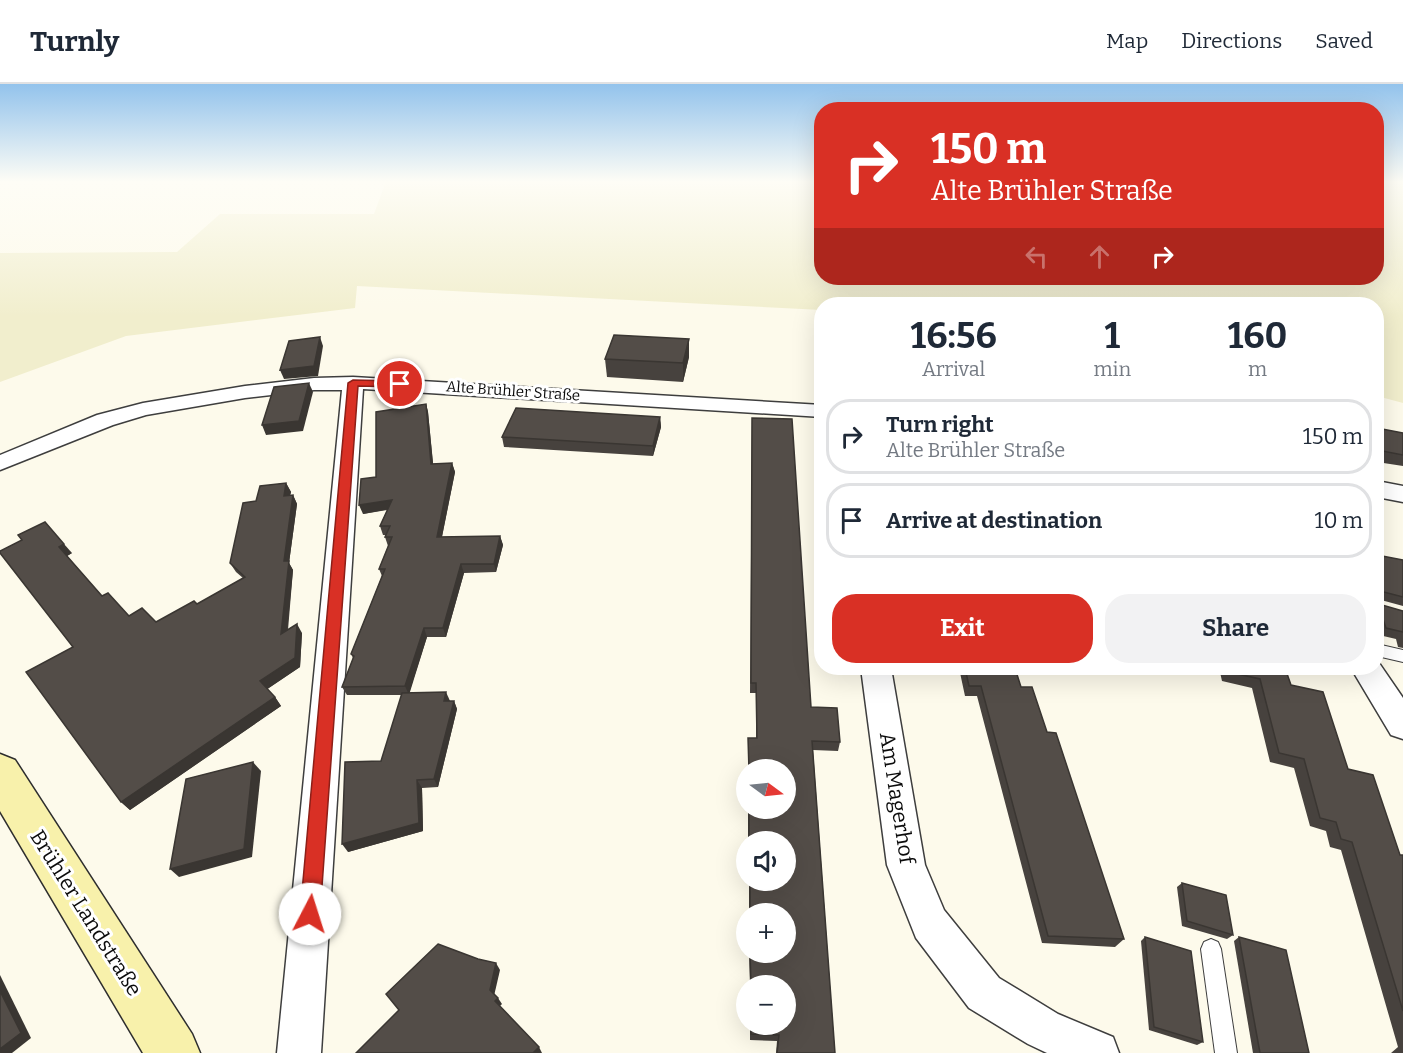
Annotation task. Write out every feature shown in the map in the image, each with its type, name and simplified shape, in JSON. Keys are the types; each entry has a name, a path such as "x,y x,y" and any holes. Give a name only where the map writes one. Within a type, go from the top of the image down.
{"street":[{"name":"Alte Brühler Straße","path":"0,463 105,420 143,408 314,384 353,383 814,411"},
{"path":"299,1053 353,383"},
{"path":"1384,490 1403,494"},
{"name":"Am Magerhof","path":"877,675 906,865 930,924 984,993 1043,1029 1097,1053"},
{"path":"1371,675 1403,725"},
{"name":"Brühler Landstraße","path":"0,773 172,1053"}],"lane":[{"path":"1384,652 1403,656"},
{"path":"1211,949 1226,1053"}],"shaded area":[{"path":"206,226 814,226 814,285 1384,285 1384,226 1403,226 1403,403 1384,398 1384,297 814,297 814,310 357,286 355,308 126,336 0,382 0,253 177,252"}],"building":[{"path":"614,335 689,339 683,363 605,359"},
{"path":"320,337 314,366 280,370 289,341"},
{"path":"309,383 299,421 262,425 274,387"},
{"path":"426,404 431,464 452,463 437,537 500,536 494,564 461,564 443,628 424,628 405,686 342,687 354,656 351,654 385,569 379,569 392,537 385,537 390,526 380,526 392,500 359,505 361,479 376,477 376,412"},
{"path":"516,408 660,417 653,446 502,437"},
{"path":"752,418 792,419 811,707 837,708 840,742 812,741 835,1053 777,1053 779,1035 796,1035 796,975 751,975 750,963 796,963 796,903 750,903 750,891 796,891 796,831 749,831 749,819 796,819 796,759 749,759 748,738 757,738 756,683 751,683"},
{"path":"1384,429 1403,433 1403,455 1384,451"},
{"path":"286,483 284,496 293,495 284,561 289,561 281,634 297,624 295,658 260,681 275,697 121,802 26,672 73,647 0,551 22,540 18,535 45,522 64,544 59,547 102,596 108,593 129,616 142,608 156,622 194,601 197,604 245,577 230,563 243,503 256,501 260,486"},
{"path":"1384,556 1403,560 1403,597 1384,592"},
{"path":"1384,606 1403,611 1403,632 1386,628"},
{"path":"967,675 1017,675 1021,687 1032,687 1047,732 1056,733 1124,939 1048,936 981,686 969,686"},
{"path":"1242,675 1287,675 1291,685 1323,692 1348,769 1373,775 1400,855 1403,855 1403,1011 1352,842 1341,839 1336,822 1320,818 1304,759 1279,753 1260,679"},
{"path":"446,692 444,701 454,701 434,779 417,780 419,823 342,844 345,762 381,761 402,693"},
{"path":"253,762 244,849 170,869 186,779"},
{"path":"1182,883 1226,895 1233,935 1187,921"},
{"path":"1145,937 1191,951 1203,1042 1154,1027"},
{"path":"1239,937 1286,950 1309,1053 1260,1053"},
{"path":"438,944 478,959 496,963 490,990 498,998 495,1001 539,1047 533,1053 356,1053 399,1010 386,994"},
{"path":"0,991 21,1033 0,1049"}],"route":[{"path":"310,914 353,383 400,384"}]}
